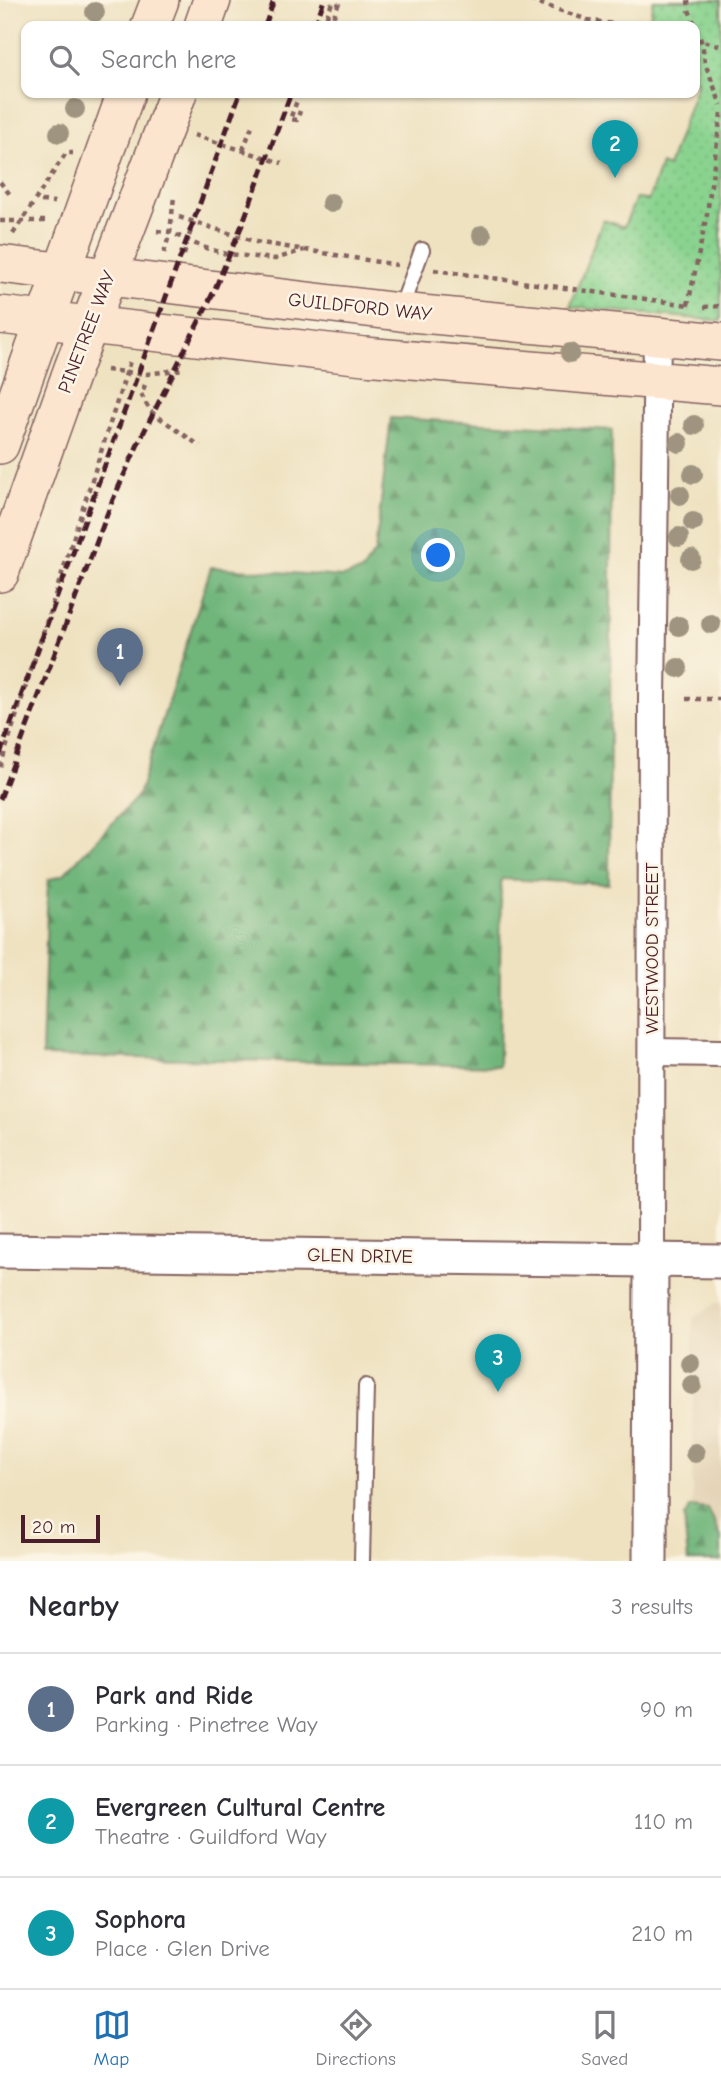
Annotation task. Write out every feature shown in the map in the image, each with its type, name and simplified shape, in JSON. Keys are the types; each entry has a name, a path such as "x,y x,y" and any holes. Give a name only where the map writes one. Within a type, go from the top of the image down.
{"main road":[{"path":"152,21 160,0"},
{"path":"204,21 212,0"},
{"path":"0,445 124,98"},
{"name":"PINETREE WAY","path":"0,573 176,98"},
{"name":"GUILDFORD WAY","path":"4,251 61,272 400,312 721,342"},
{"path":"0,315 364,356 721,386"}],"street":[{"name":"WESTWOOD STREET","path":"650,1561 656,335"},
{"path":"652,1052 721,1053"},
{"name":"GLEN DRIVE","path":"0,1251 721,1261"}],"lane":[{"path":"400,312 422,250"},
{"path":"362,1561 366,1386"}],"path":[{"path":"325,21 333,0"},
{"path":"332,21 340,0"},
{"path":"530,0 594,21"},
{"path":"688,0 693,21"},
{"path":"700,38 705,63 721,105"},
{"path":"702,43 721,46"},
{"path":"298,98 290,119 297,120 300,111"},
{"path":"178,217 256,242 414,268 688,305 707,214 721,113"},
{"path":"243,150 252,126"},
{"path":"193,134 282,163"},
{"path":"4,251 66,153 105,149"},
{"path":"0,182 12,197"},
{"path":"164,254 170,233 175,189"},
{"path":"41,201 56,202"},
{"path":"0,220 47,221"},
{"path":"190,236 194,222"},
{"path":"170,233 227,254 275,259 305,250"},
{"path":"184,256 187,244"},
{"path":"706,307 721,306"},
{"path":"0,767 134,350"},
{"path":"102,369 126,372"},
{"path":"145,385 141,394 150,411 200,446"},
{"path":"686,699 721,699"}],"shaded area":[{"path":"715,1303 721,1303 721,1561 692,1561 693,1318"}],"green space":[{"path":"653,0 721,0 721,321 570,307 603,220 624,227 636,198 648,201 661,164 668,167 692,98 700,98 700,21 650,21"},
{"path":"391,418 612,430 609,884 501,879 499,1066 42,1056 48,880 64,874 138,796 211,567 342,577 362,571 375,552"},
{"path":"691,1507 708,1509 721,1537 721,1561 688,1561 684,1517"}],"railway":[{"path":"267,21 274,0"},
{"path":"317,21 324,0"},
{"path":"0,754 238,98"},
{"path":"0,799 111,504 214,291 242,225 289,98"}],"place":[{"name":"Evergreen Cultural Centre","path":"615,178"},
{"name":"Park and Ride","path":"120,686"},
{"name":"Sophora","path":"498,1392"}]}
